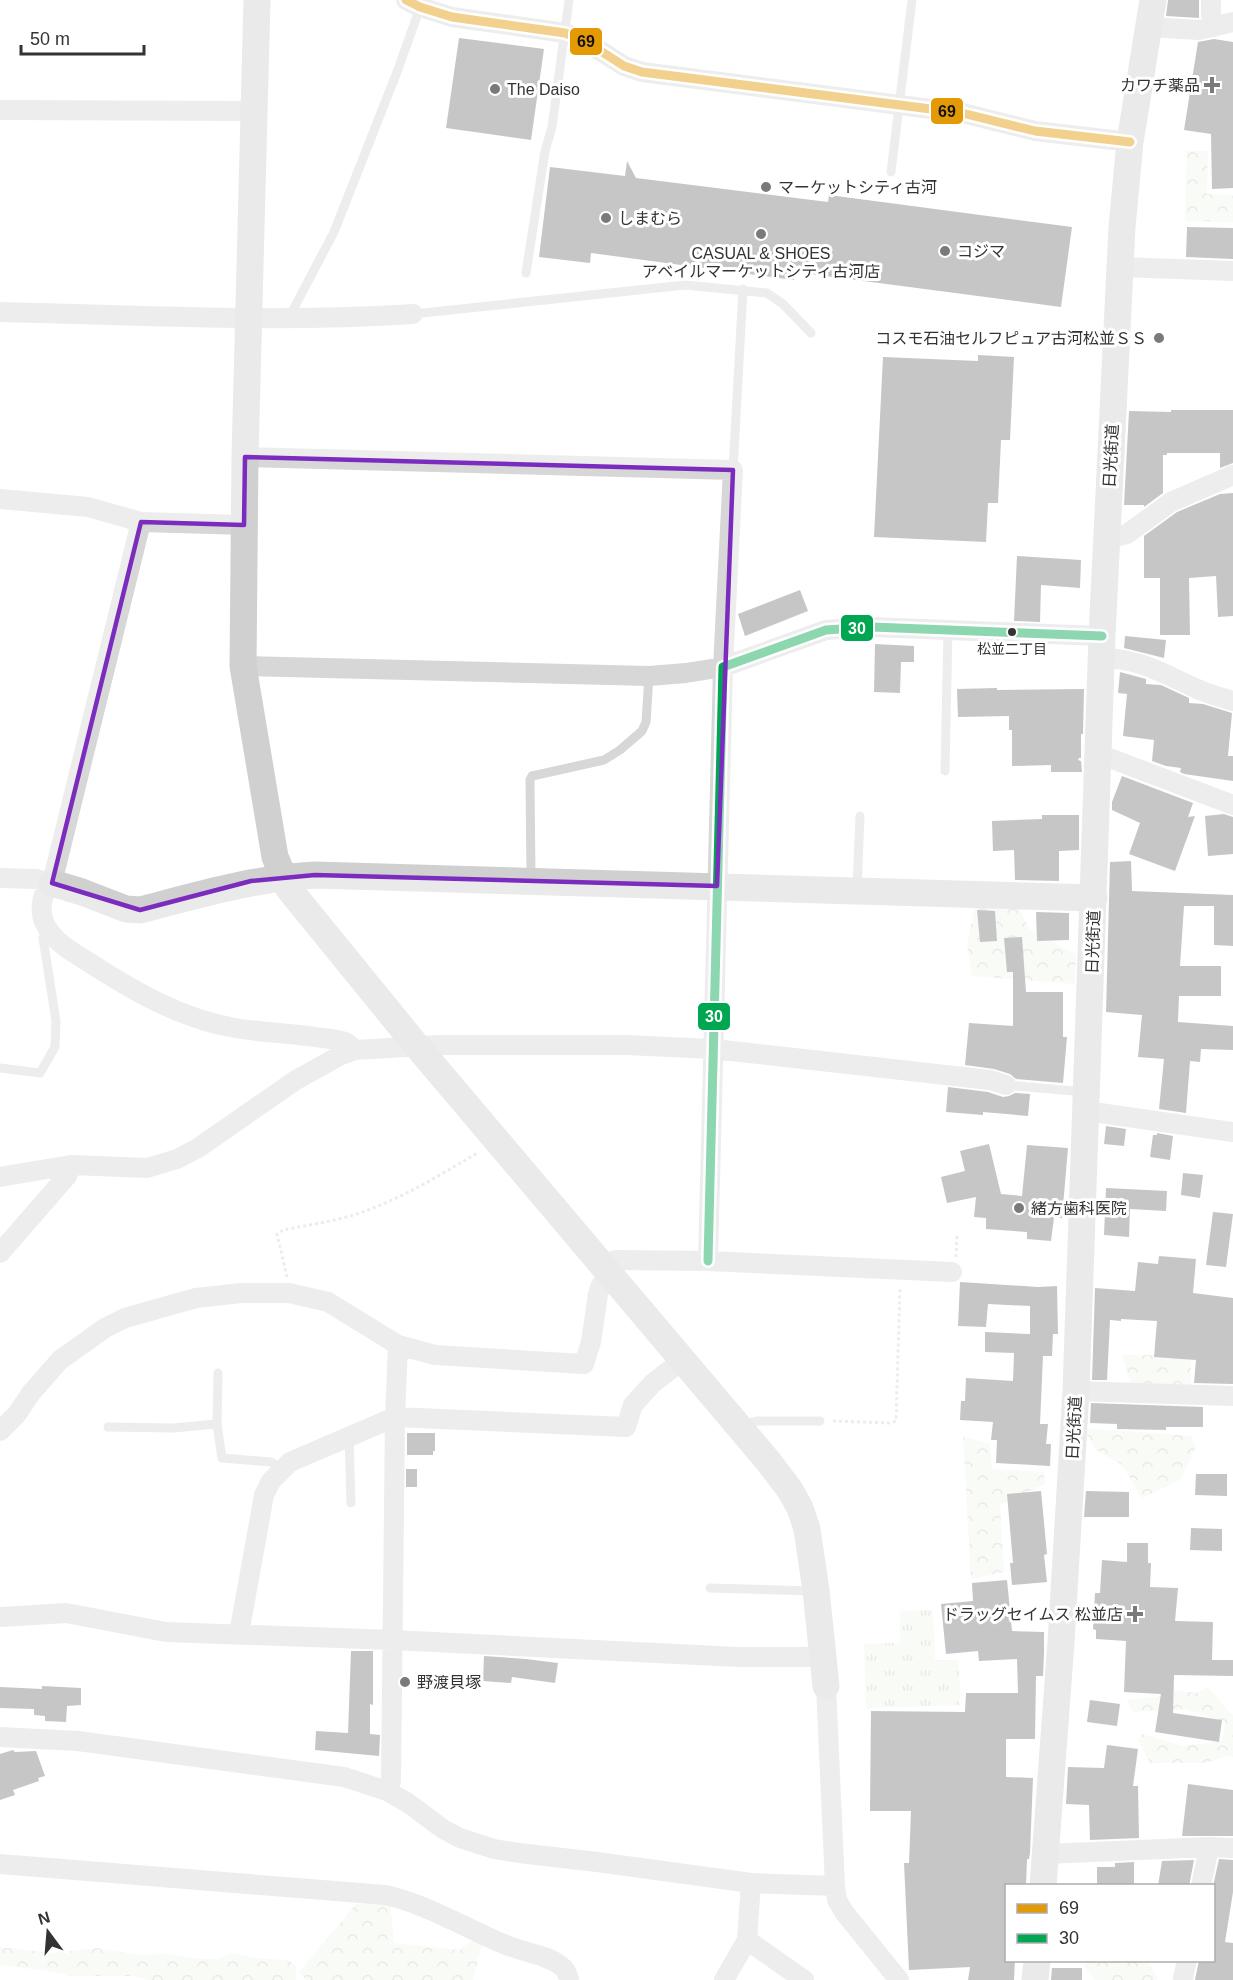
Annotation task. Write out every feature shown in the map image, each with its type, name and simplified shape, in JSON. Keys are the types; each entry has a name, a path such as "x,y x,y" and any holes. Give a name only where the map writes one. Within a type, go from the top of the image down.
{"street":[{"path":"257,0 245,457 243,666 275,857 290,889 416,1045 790,1490 800,1508 807,1529 824,1657 837,1900 844,1912 899,1980"},
{"name":"日光街道","path":"1043,1884 1076,1391 1102,647 1122,227 1131,142 1153,0"},
{"path":"1211,0 1213,27"},
{"path":"416,2 452,17 565,33 585,41 624,66 642,72 975,115 1035,131 1131,142"},
{"path":"1149,27 1199,30 1233,22"},
{"path":"0,110 255,111"},
{"path":"1120,267 1233,271"},
{"path":"0,312 292,319 413,314"},
{"path":"245,457 733,470 723,667 708,1261"},
{"path":"1107,539 1127,534 1171,502 1233,475"},
{"path":"0,499 88,507 141,522 244,525"},
{"path":"141,522 52,883 44,890 42,898 44,932 144,997 172,1010 199,1020 235,1028 346,1042 356,1050"},
{"path":"243,666 649,676 723,667 826,630 872,627 948,629 1102,647 1121,658 1147,665 1204,692 1233,701"},
{"path":"1099,754 1233,805"},
{"path":"0,878 36,879 82,891 126,909 140,910 251,881 315,875 1094,898"},
{"path":"0,1177 71,1165 147,1168 177,1159 198,1148 296,1080 326,1062 356,1050 416,1045 625,1045 714,1049 990,1080 1006,1085"},
{"path":"1086,1102 1233,1132"},
{"path":"0,1253 67,1176 71,1165"},
{"path":"0,1431 17,1414 31,1393 60,1360 105,1328 125,1318 196,1298 241,1293 289,1293 328,1302 398,1345 435,1355 584,1364 591,1342 598,1294 606,1270 616,1260 708,1261 952,1272"},
{"path":"387,1791 391,1781 395,1417 398,1345"},
{"path":"239,1634 262,1502 271,1481 290,1462 395,1417 626,1427 633,1405 653,1383 682,1360"},
{"path":"1076,1391 1233,1396"},
{"path":"0,1617 66,1613 166,1632 393,1640 738,1658 824,1657"},
{"path":"0,1737 78,1741 344,1778 387,1791 408,1803 443,1829 473,1843 494,1849 751,1883 835,1886"},
{"path":"1201,1884 1209,1847"},
{"path":"1046,1854 1233,1848"},
{"path":"0,1864 385,1895 404,1899 506,1946 554,1961 562,1965 569,1980"},
{"path":"724,1980 747,1940 751,1883"},
{"path":"747,1940 804,1980"},
{"path":"1035,1980 1037,1962"}],"lane":[{"path":"526,273 545,151 552,127 569,0"},
{"path":"891,172 912,0"},
{"path":"292,319 294,308 334,232 397,72 416,2"},
{"path":"413,314 686,285 767,292 783,304 811,333"},
{"path":"733,470 743,289"},
{"path":"945,771 948,629"},
{"path":"531,881 530,780 532,776 604,760 642,731 646,722 649,676"},
{"path":"857,890 860,816"},
{"path":"0,1068 40,1073 55,1047 56,1021 44,932"},
{"path":"1006,1085 1086,1102"},
{"path":"218,1373 218,1424 222,1458 272,1462 282,1469"},
{"path":"741,1429 748,1423 758,1421 820,1421"},
{"path":"108,1427 173,1428 218,1424"},
{"path":"349,1437 351,1503"},
{"path":"710,1588 816,1591"}],"path":[{"path":"289,1293 289,1282 278,1234 283,1230 344,1218 372,1209 404,1194 497,1141"},
{"path":"820,1421 890,1423 896,1421 900,1270"}],"highlighted area":[{"path":"245,457 733,470 717,886 315,875 251,881 140,910 52,883 141,522 244,525"}],"green space":[{"path":"1187,151 1208,151 1207,194 1233,195 1233,222 1185,221"},
{"path":"976,901 1018,906 1029,929 1076,954 1075,984 972,976 967,944"},
{"path":"1122,1355 1191,1355 1191,1401 1135,1398"},
{"path":"1083,1428 1191,1436 1196,1447 1180,1480 1142,1498 1122,1465 1096,1450"},
{"path":"963,1437 990,1444 992,1469 1044,1472 1045,1484 1000,1505 1004,1572 971,1579"},
{"path":"933,1610 935,1660 959,1660 960,1705 866,1708 864,1644 900,1643 900,1611"},
{"path":"1207,1687 1233,1715 1233,1757 1227,1756 1206,1763 1150,1763 1138,1740 1142,1734 1183,1746 1222,1741 1225,1722 1186,1709 1133,1712 1127,1700 1158,1697 1168,1690 1196,1693"},
{"path":"390,1903 394,1943 460,1950 486,1929 473,1980 306,1980 299,1972 356,1904"},
{"path":"0,1947 53,1953 96,1948 140,1955 168,1954 202,1959 217,1959 232,1953 263,1959 288,1960 296,1966 296,1980 150,1980 133,1976 72,1976 0,1965"},
{"path":"1086,1962 1149,1962 1157,1978 1156,1980 1095,1980 1084,1966"}],"building":[{"path":"1168,0 1199,0 1199,18 1166,16"},
{"name":"The Daiso","path":"459,38 544,49 531,140 446,128"},
{"name":"カワチ薬品","path":"1214,39 1233,42 1233,188 1212,189 1211,134 1184,130 1198,42"},
{"path":"627,161 636,178 828,202 829,195 1072,227 1061,307 795,272 794,280 591,253 590,263 539,257 550,167 625,176"},
{"path":"1187,227 1233,228 1233,259 1186,257"},
{"path":"978,355 1014,357 1010,440 1001,440 998,503 988,503 986,542 874,537 883,357 978,361"},
{"path":"1171,410 1233,410 1233,463 1220,468 1220,453 1167,453 1163,455 1163,493 1144,507 1144,505 1124,505 1129,411 1171,412"},
{"path":"1233,493 1233,616 1218,617 1216,576 1189,578 1190,635 1160,635 1160,578 1144,578 1144,536 1177,512 1220,494"},
{"path":"1017,556 1081,560 1080,588 1041,585 1040,622 1014,621"},
{"path":"800,590 808,611 745,636 738,614"},
{"path":"1125,636 1166,640 1164,658 1124,648"},
{"path":"875,644 914,646 914,662 901,662 900,693 874,692"},
{"path":"1120,672 1146,679 1146,684 1161,685 1189,698 1189,703 1203,704 1232,713 1228,756 1233,756 1233,781 1184,774 1180,772 1181,768 1152,761 1154,740 1123,736 1127,694 1118,693"},
{"path":"997,688 997,690 1084,689 1081,758 1078,760 1081,761 1082,772 1051,772 1051,765 1012,766 1012,730 1009,730 1009,716 958,717 957,689"},
{"path":"1122,776 1193,803 1188,817 1195,816 1175,871 1129,854 1140,823 1112,810 1112,802"},
{"path":"1224,814 1233,817 1233,854 1208,856 1205,816"},
{"path":"1042,815 1079,815 1079,850 1059,851 1059,881 1015,880 1014,850 993,851 992,821 1042,819"},
{"path":"1131,861 1132,891 1233,895 1233,946 1214,945 1214,906 1184,906 1180,966 1221,966 1221,996 1179,996 1178,1022 1233,1026 1233,1050 1201,1049 1200,1062 1190,1061 1186,1113 1159,1109 1164,1059 1138,1057 1142,1015 1106,1012 1110,862"},
{"path":"977,910 995,911 997,941 980,942"},
{"path":"1036,912 1069,913 1069,940 1037,941"},
{"path":"1022,937 1026,992 1063,992 1063,1037 1067,1037 1063,1083 1016,1079 1010,1074 994,1069 965,1065 969,1023 1013,1026 1013,972 1007,972 1004,938"},
{"path":"948,1087 988,1092 1003,1097 1015,1093 1030,1094 1028,1116 983,1112 983,1115 946,1112"},
{"path":"1106,1126 1126,1129 1124,1146 1104,1144"},
{"path":"1157,1133 1173,1136 1170,1160 1150,1157 1153,1135"},
{"path":"989,1144 1001,1194 1022,1196 1027,1145 1068,1148 1062,1218 1054,1218 1051,1241 1027,1239 1027,1232 986,1229 986,1218 974,1217 976,1197 947,1203 941,1177 965,1171 960,1151"},
{"path":"1183,1173 1203,1175 1200,1198 1181,1195"},
{"path":"1106,1188 1167,1191 1166,1211 1130,1209 1129,1237 1104,1235"},
{"path":"1213,1212 1233,1214 1226,1267 1206,1265"},
{"path":"1159,1256 1196,1259 1193,1293 1233,1298 1233,1384 1194,1383 1196,1360 1154,1357 1157,1321 1121,1319 1121,1321 1110,1320 1107,1380 1092,1380 1095,1288 1135,1291 1138,1262 1158,1264"},
{"path":"960,1282 1057,1286 1058,1334 1053,1334 1052,1356 1043,1356 1040,1424 1048,1424 1046,1444 1051,1444 1050,1466 996,1463 997,1440 991,1440 993,1422 960,1420 961,1401 965,1401 966,1378 1013,1381 1014,1353 985,1352 985,1332 1030,1334 1030,1306 988,1304 986,1327 958,1326"},
{"path":"1091,1403 1203,1407 1203,1427 1166,1427 1166,1430 1117,1429 1117,1424 1090,1423"},
{"path":"407,1433 435,1433 433,1455 407,1455"},
{"path":"406,1469 417,1469 417,1487 406,1487"},
{"path":"1196,1474 1227,1474 1227,1496 1195,1495"},
{"path":"1041,1491 1047,1554 1044,1555 1047,1582 1012,1585 1010,1563 1013,1563 1007,1494"},
{"path":"1086,1491 1129,1492 1129,1517 1084,1517"},
{"path":"1191,1528 1222,1529 1222,1551 1190,1550"},
{"path":"1127,1543 1148,1543 1148,1563 1151,1563 1150,1587 1178,1588 1175,1621 1213,1622 1212,1660 1233,1660 1233,1676 1174,1675 1173,1713 1222,1720 1219,1742 1155,1732 1161,1694 1124,1692 1126,1641 1096,1639 1096,1630 1093,1629 1095,1593 1100,1593 1102,1560 1127,1562"},
{"path":"1007,1580 1012,1631 1044,1632 1043,1676 1036,1676 1035,1739 1006,1739 1006,1777 1033,1778 1030,1853 1027,1859 1026,1884 1005,1884 1005,1962 1015,1962 1014,1980 968,1980 970,1967 909,1970 904,1863 909,1863 911,1811 870,1811 871,1711 965,1712 966,1693 1018,1693 1017,1659 979,1661 978,1651 946,1654 941,1604 973,1601 972,1583"},
{"path":"351,1651 373,1651 373,1705 370,1704 370,1734 380,1735 379,1756 315,1750 316,1731 348,1733"},
{"path":"484,1656 558,1663 555,1683 512,1677 511,1683 483,1681"},
{"path":"42,1686 81,1688 81,1705 67,1706 66,1722 45,1721 45,1716 34,1715 34,1709 0,1708 0,1687 42,1689"},
{"path":"1090,1700 1120,1704 1117,1726 1087,1722"},
{"path":"1107,1745 1138,1749 1133,1786 1138,1786 1139,1838 1090,1840 1089,1805 1066,1804 1068,1767 1104,1768"},
{"path":"13,1750 15,1752 36,1751 45,1776 38,1778 39,1781 13,1790 15,1795 0,1800 0,1754"},
{"path":"1188,1784 1233,1790 1233,1836 1182,1836"},
{"path":"1219,1859 1233,1860 1233,1892 1225,1942 1233,1943 1233,1980 1195,1980 1199,1962 1215,1962 1213,1884"},
{"path":"1194,1860 1189,1884 1158,1884 1162,1861"},
{"path":"1134,1862 1134,1884 1097,1884 1097,1867 1115,1867 1115,1863"},
{"path":"1052,1968 1082,1968 1082,1980 1051,1980"}],"transit line":[{"name":"69","path":"406,0 452,17 565,33 585,41 624,66 642,72 962,113 1035,131 1130,142"},
{"name":"30","path":"708,1261 723,667 826,630 872,627 1102,636"}],"place":[{"name":"カワチ薬品","path":"1212,85"},
{"name":"The Daiso","path":"495,89"},
{"name":"マーケットシティ古河","path":"766,187"},
{"name":"しまむら","path":"606,218"},
{"name":"CASUAL & SHOES アベイルマーケットシティ古河店","path":"761,234"},
{"name":"コジマ","path":"945,251"},
{"name":"コスモ石油セルフピュア古河松並ＳＳ","path":"1159,338"},
{"name":"松並二丁目","path":"1012,632"},
{"name":"緒方歯科医院","path":"1019,1208"},
{"name":"ドラッグセイムス 松並店","path":"1135,1614"},
{"name":"野渡貝塚","path":"405,1682"}]}
